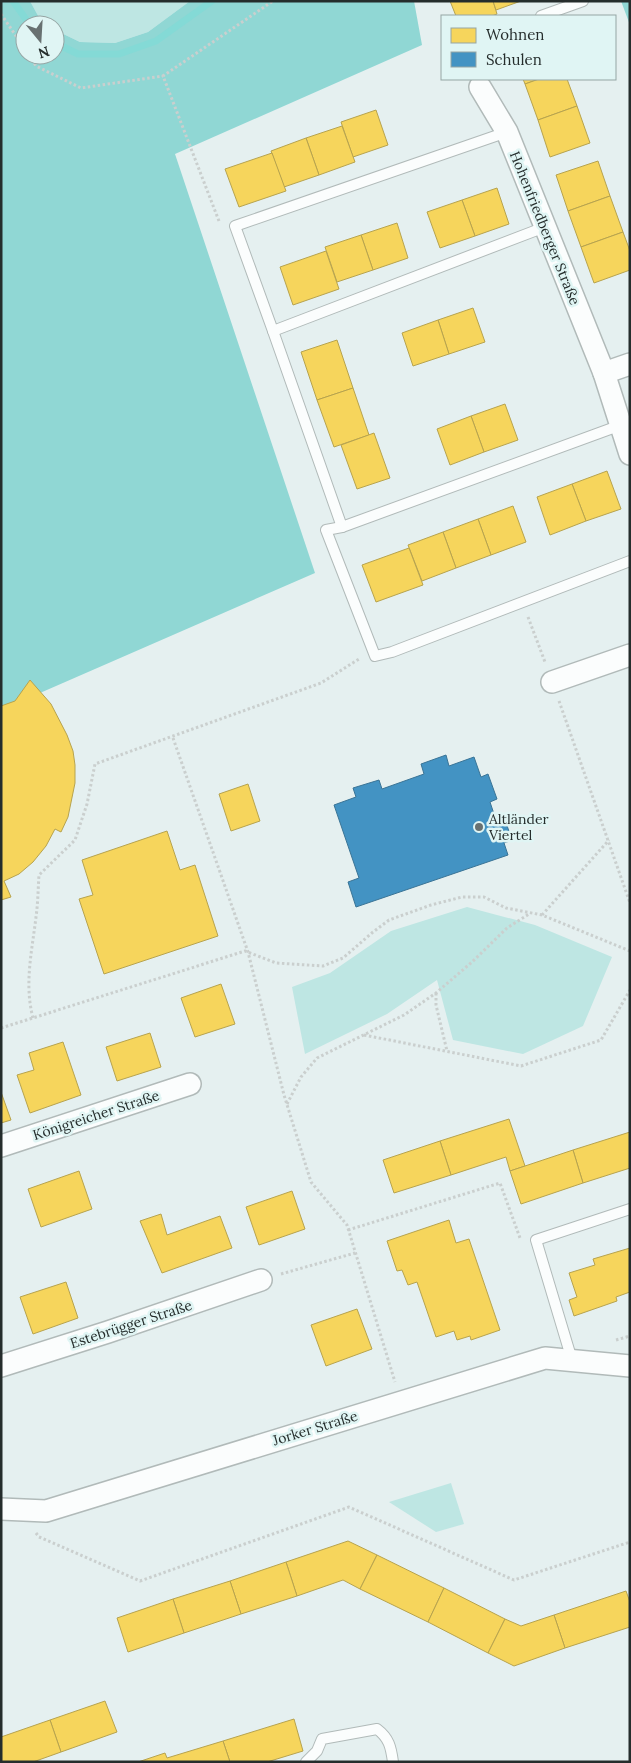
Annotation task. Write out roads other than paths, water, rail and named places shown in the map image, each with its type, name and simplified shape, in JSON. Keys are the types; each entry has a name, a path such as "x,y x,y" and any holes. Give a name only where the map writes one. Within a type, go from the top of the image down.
{"street":[{"name":"Hohenfriedberger Straße","path":"480,83 507,132 604,373 630,454"},
{"path":"604,373 630,364"},
{"path":"552,682 630,655"},
{"name":"Königreicher Straße","path":"1,1146 190,1084"},
{"name":"Estebrügger Straße","path":"1,1366 260,1280"},
{"name":"Jorker Straße","path":"11,1510 46,1511 545,1358 630,1366"}],"lane":[{"path":"545,15 583,1"},
{"path":"342,527 235,226 507,132"},
{"path":"273,331 545,227"},
{"path":"621,425 342,527 326,530 375,656 392,652 630,562"},
{"path":"572,1360 536,1240 630,1209"},
{"path":"306,1762 317,1751 322,1739 377,1729 386,1736 391,1748 393,1762"}],"waterway":[{"path":"13,1 23,15"},
{"path":"65,48 78,54 119,54 156,41 212,1"}],"place":[{"name":"Altländer Viertel","path":"479,827"}]}
